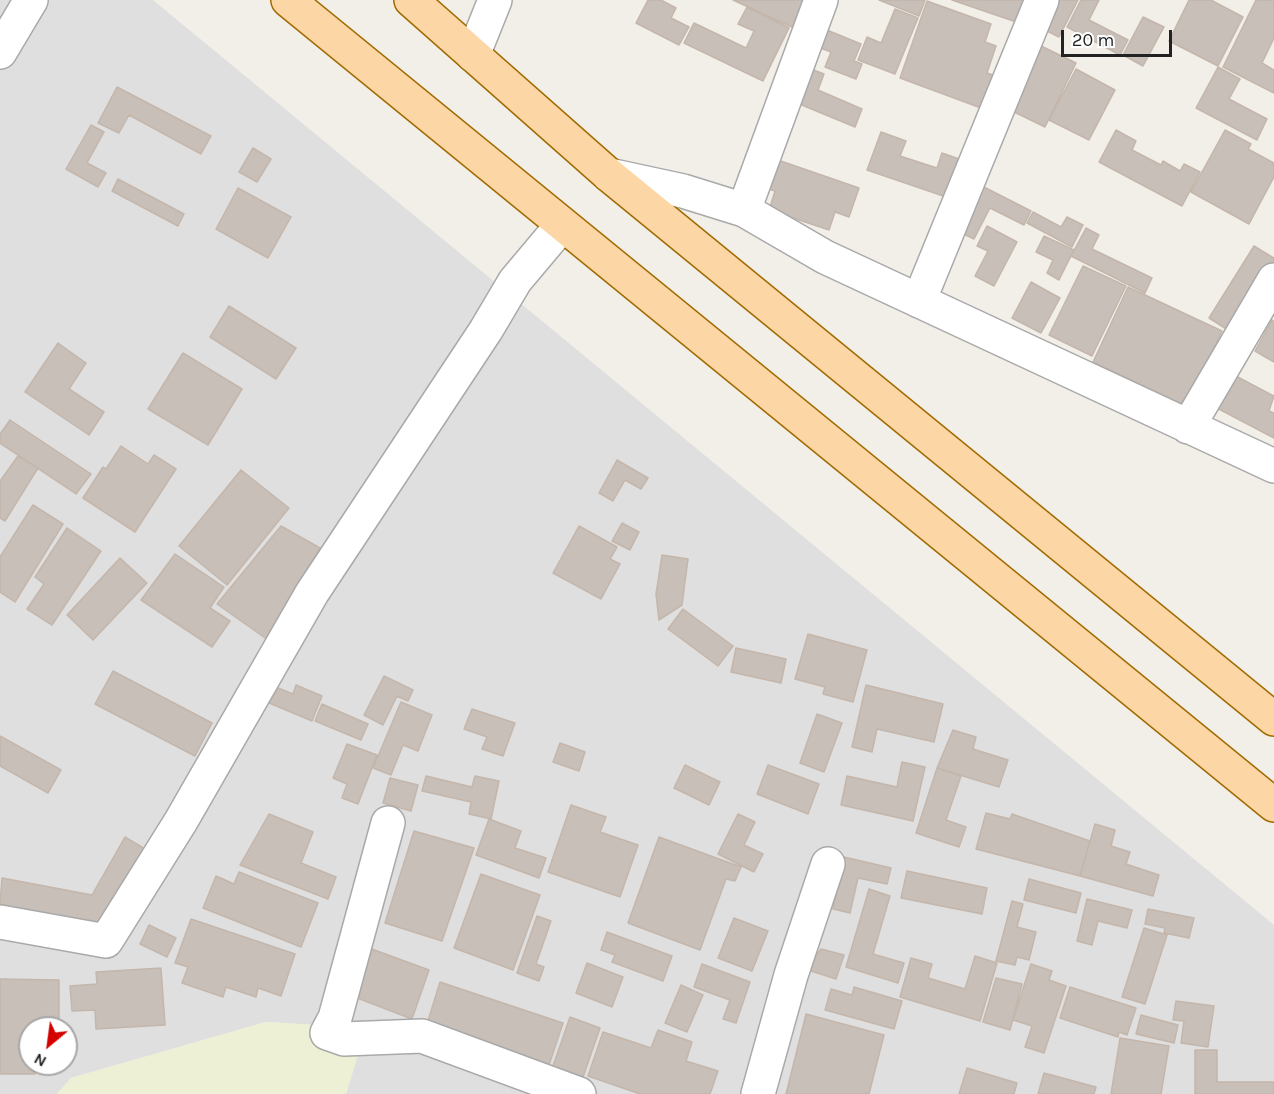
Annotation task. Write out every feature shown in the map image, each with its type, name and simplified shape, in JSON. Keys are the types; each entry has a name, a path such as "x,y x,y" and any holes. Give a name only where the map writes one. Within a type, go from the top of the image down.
{"main road":[{"path":"288,0 1274,805"},
{"path":"411,0 609,175 1274,719"}],"street":[{"path":"0,52 31,0"},
{"path":"473,55 495,0"},
{"path":"744,210 821,0"},
{"path":"919,301 1042,0"},
{"path":"609,175 683,191 744,210 825,257 1274,466"},
{"path":"0,922 106,941 181,821 312,593 486,330 515,281 562,225"},
{"path":"1188,427 1274,280"},
{"path":"388,823 335,1018 327,1033 344,1039 422,1036 506,1082 579,1094"},
{"path":"758,1094 791,975 828,864"}],"shaded area":[{"path":"0,0 153,0 1274,925 1274,1094 346,1094 366,1028 266,1022 78,1076 78,1016 18,1016 18,1076 78,1076 71,1078 57,1094 0,1094"}],"green space":[{"path":"266,1022 366,1028 346,1094 57,1094 71,1078"}],"building":[{"path":"648,0 661,0 676,8 671,18 689,27 679,45 636,23"},
{"path":"733,0 806,0 794,28"},
{"path":"879,0 925,0 919,16"},
{"path":"952,0 1030,0 1022,24"},
{"path":"1057,0 1078,0 1059,37 1043,29"},
{"path":"1081,0 1099,0 1089,20 1128,40 1120,55 1067,27"},
{"path":"1189,0 1211,0 1243,17 1218,66 1169,41"},
{"path":"1256,0 1274,0 1274,38 1262,63 1274,70 1274,93 1223,67"},
{"path":"927,1 991,24 985,42 996,46 987,73 993,75 981,108 900,78"},
{"path":"747,7 789,28 763,81 684,43 694,23 746,48 754,31 738,24"},
{"path":"895,9 918,18 895,74 858,60 867,37 881,43"},
{"path":"1143,17 1164,27 1143,66 1123,55"},
{"path":"822,28 861,44 854,61 862,64 856,79 825,67 831,52 815,46"},
{"path":"1039,45 1076,63 1045,127 1008,109"},
{"path":"806,67 824,74 818,90 862,109 855,127 792,101"},
{"path":"1218,67 1240,79 1229,99 1267,119 1257,140 1196,108"},
{"path":"1076,69 1115,90 1089,140 1049,120"},
{"path":"117,87 211,136 201,154 129,115 119,133 98,123"},
{"path":"91,125 104,132 87,163 106,173 98,187 66,169"},
{"path":"1116,130 1136,141 1132,150 1161,165 1163,161 1180,171 1184,164 1200,172 1182,206 1099,162"},
{"path":"1225,130 1251,144 1248,149 1274,163 1274,177 1249,224 1191,192"},
{"path":"881,132 906,141 900,156 937,168 942,153 962,160 949,198 867,170"},
{"path":"253,148 271,159 257,182 239,172"},
{"path":"775,159 859,188 849,217 835,212 829,230 769,210 775,191 765,188"},
{"path":"118,179 184,214 178,226 112,191"},
{"path":"978,184 1031,211 1024,225 990,208 974,239 955,230"},
{"path":"238,188 291,217 268,258 216,229"},
{"path":"1033,212 1061,227 1067,217 1083,225 1072,247 1027,223"},
{"path":"987,226 1017,242 994,286 975,276 988,251 977,246"},
{"path":"1086,228 1099,235 1092,249 1152,278 1145,293 1071,256"},
{"path":"1044,236 1074,250 1059,280 1047,273 1053,260 1036,252"},
{"path":"1254,246 1274,258 1274,264 1231,332 1209,318"},
{"path":"1083,266 1126,286 1092,356 1049,335"},
{"path":"1031,282 1060,298 1041,333 1012,318"},
{"path":"1128,287 1222,331 1186,406 1093,362"},
{"path":"229,306 296,348 276,379 210,337"},
{"path":"1272,320 1274,322 1274,362 1255,351"},
{"path":"58,343 86,363 69,389 104,412 89,435 25,392"},
{"path":"183,353 242,389 208,445 148,409"},
{"path":"1232,374 1274,396 1269,411 1274,413 1274,438 1215,407"},
{"path":"10,420 91,474 76,494 0,443 0,434"},
{"path":"121,446 148,464 154,455 176,469 135,532 83,498 103,467 106,469"},
{"path":"18,456 38,468 5,521 0,518 0,481"},
{"path":"617,460 648,478 641,489 625,480 613,501 599,493"},
{"path":"241,470 289,508 227,585 179,546"},
{"path":"33,505 63,524 15,602 0,592 0,557"},
{"path":"622,523 639,532 630,550 612,541"},
{"path":"281,526 320,548 268,640 217,604"},
{"path":"579,526 617,547 610,559 620,564 601,599 553,573"},
{"path":"67,528 101,551 52,625 27,609 44,584 35,577"},
{"path":"175,554 224,587 210,608 230,621 212,647 141,600"},
{"path":"662,555 688,559 682,605 659,620 656,594"},
{"path":"120,558 147,583 93,640 67,615"},
{"path":"683,609 733,646 718,666 668,629"},
{"path":"808,634 867,650 853,702 823,694 825,687 795,679"},
{"path":"736,648 786,659 781,683 731,672"},
{"path":"113,671 212,723 195,756 95,704"},
{"path":"384,676 413,690 408,701 397,696 383,725 364,715"},
{"path":"268,684 293,694 296,685 322,696 312,721 262,700"},
{"path":"866,685 943,704 934,742 877,729 872,752 852,747"},
{"path":"401,702 432,715 418,751 403,745 391,775 373,768"},
{"path":"322,704 368,724 361,740 315,721"},
{"path":"472,709 515,723 503,756 482,749 487,737 464,729"},
{"path":"817,714 842,723 824,772 800,763"},
{"path":"953,730 976,737 973,749 1008,760 999,787 937,768"},
{"path":"0,736 61,770 48,793 0,766"},
{"path":"560,743 585,752 579,771 553,762"},
{"path":"347,744 377,755 358,804 342,798 347,784 333,778"},
{"path":"902,762 925,767 913,821 841,805 847,776 897,787"},
{"path":"685,765 720,782 709,805 674,788"},
{"path":"768,765 819,784 808,814 757,794"},
{"path":"937,768 961,776 946,820 966,827 959,847 916,833"},
{"path":"426,776 472,787 475,776 499,781 491,819 469,814 471,802 422,791"},
{"path":"390,778 418,785 411,811 383,803"},
{"path":"571,805 606,817 600,832 638,845 620,897 548,872"},
{"path":"986,813 1010,819 1012,814 1090,841 1080,876 976,849"},
{"path":"269,814 313,832 301,863 336,877 328,899 240,865"},
{"path":"738,814 755,822 744,845 763,854 754,872 718,854"},
{"path":"489,819 521,831 515,848 546,858 539,878 476,855"},
{"path":"1095,824 1115,830 1111,846 1130,852 1126,864 1159,875 1153,896 1080,876"},
{"path":"414,831 474,848 442,941 385,923"},
{"path":"125,837 145,849 105,924 0,905 2,878 92,895"},
{"path":"659,837 741,867 735,881 726,879 700,950 628,923"},
{"path":"844,857 891,868 887,884 858,878 850,913 833,909"},
{"path":"907,871 987,888 982,914 901,898"},
{"path":"239,872 318,903 301,947 203,908 216,876 234,884"},
{"path":"481,874 540,895 513,970 454,948"},
{"path":"1029,879 1081,893 1076,913 1024,900"},
{"path":"869,889 890,896 873,954 904,963 898,983 846,967"},
{"path":"1087,899 1132,910 1127,928 1098,921 1092,945 1077,941"},
{"path":"1012,901 1023,904 1017,927 1036,932 1029,960 1017,957 1015,965 996,961"},
{"path":"1148,909 1194,918 1189,938 1164,933 1165,928 1145,924"},
{"path":"537,916 551,921 536,964 544,967 539,981 517,973"},
{"path":"734,918 768,931 752,971 718,958"},
{"path":"191,919 295,954 281,996 258,988 256,997 226,987 223,997 182,983 188,967 175,963"},
{"path":"149,925 176,938 167,957 140,944"},
{"path":"1144,928 1167,935 1145,1004 1122,997"},
{"path":"607,932 672,956 663,981 612,962 615,955 601,950"},
{"path":"369,948 429,970 412,1019 352,996"},
{"path":"821,949 844,955 836,979 805,969"},
{"path":"975,956 997,963 980,1021 900,997 911,958 932,964 928,978 965,989"},
{"path":"587,963 623,977 612,1007 576,993"},
{"path":"702,964 750,982 736,1023 723,1019 730,1000 694,987"},
{"path":"1031,964 1052,971 1049,980 1066,986 1044,1053 1025,1047 1032,1026 1013,1020"},
{"path":"161,968 165,1025 96,1029 95,1010 72,1011 70,986 97,984 96,972"},
{"path":"996,978 1022,984 1010,1030 983,1022"},
{"path":"0,979 59,980 59,1016 18,1016 18,1074 0,1074"},
{"path":"440,982 563,1023 549,1065 427,1024"},
{"path":"681,985 703,995 687,1032 665,1023"},
{"path":"854,987 902,1001 894,1029 825,1010 831,989 852,995"},
{"path":"1070,987 1136,1008 1127,1035 1119,1032 1118,1037 1060,1018"},
{"path":"1176,1001 1214,1006 1208,1047 1181,1043 1184,1021 1173,1020"},
{"path":"806,1014 884,1035 869,1094 786,1094"},
{"path":"1141,1015 1178,1025 1174,1043 1136,1034"},
{"path":"570,1017 600,1028 583,1077 553,1066"},
{"path":"658,1030 692,1042 686,1061 718,1071 710,1094 640,1094 588,1076 603,1032 651,1048"},
{"path":"1120,1038 1169,1046 1161,1094 1111,1094"},
{"path":"1195,1050 1217,1050 1217,1082 1274,1082 1274,1094 1195,1094"},
{"path":"967,1068 1017,1083 1014,1094 959,1094"},
{"path":"1044,1073 1096,1087 1094,1094 1038,1094"}]}
